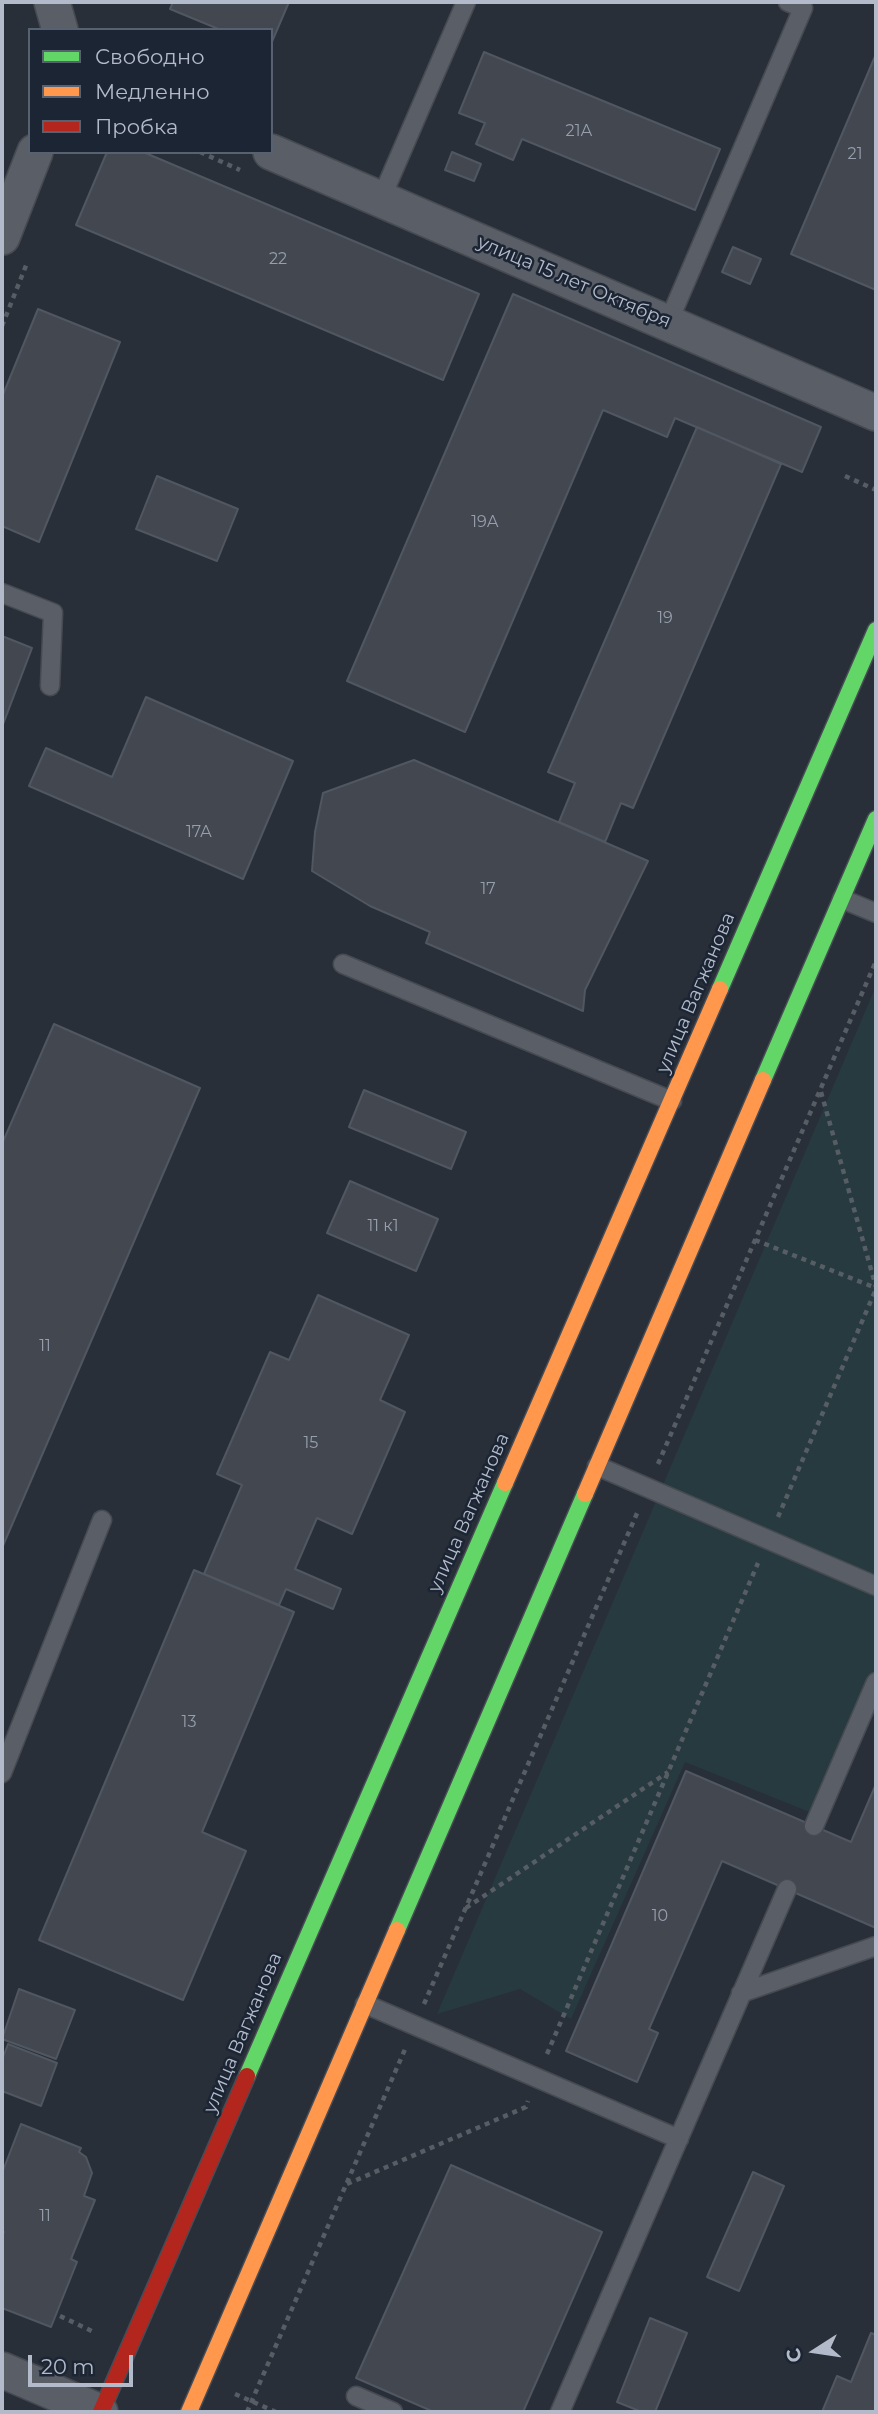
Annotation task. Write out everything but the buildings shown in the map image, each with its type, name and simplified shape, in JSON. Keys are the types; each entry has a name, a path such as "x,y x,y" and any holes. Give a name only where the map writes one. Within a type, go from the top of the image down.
{"main road":[{"name":"улица Вагжанова","path":"101,2412 876,630"},
{"path":"189,2412 876,819"}],"street":[{"path":"52,2 59,28"},
{"name":"улица 15 лет Октября","path":"273,153 876,413"},
{"path":"2,237 34,154"},
{"path":"2,2370 101,2412"}],"lane":[{"path":"382,200 466,2"},
{"path":"668,323 803,8 788,2"},
{"path":"2,593 53,613 50,686"},
{"path":"842,899 876,913"},
{"path":"343,964 672,1101"},
{"path":"597,1466 876,1586"},
{"path":"2,1773 102,1520"},
{"path":"814,1826 876,1682"},
{"path":"561,2412 787,1889"},
{"path":"741,1993 876,1946"},
{"path":"365,2004 678,2139"},
{"path":"356,2396 393,2412"}],"path":[{"path":"845,476 876,490"},
{"path":"247,2412 876,961"},
{"path":"346,2184 526,2106 876,1288 820,1090"},
{"path":"755,1240 876,1288"},
{"path":"466,1908 668,1772"},
{"path":"60,2316 100,2334"},
{"path":"230,2392 276,2412"}],"green space":[{"path":"876,986 876,1693 822,1817 685,1762 571,2019 520,1989 437,2014"}],"traffic: fast":[{"path":"720,989 876,630"},
{"path":"763,1080 876,819"},
{"path":"247,2076 505,1483"},
{"path":"397,1930 585,1494"}],"traffic: slow":[{"path":"505,1483 720,989"},
{"path":"585,1494 763,1080"},
{"path":"189,2412 397,1930"}],"traffic: jam":[{"path":"101,2412 247,2076"}]}
